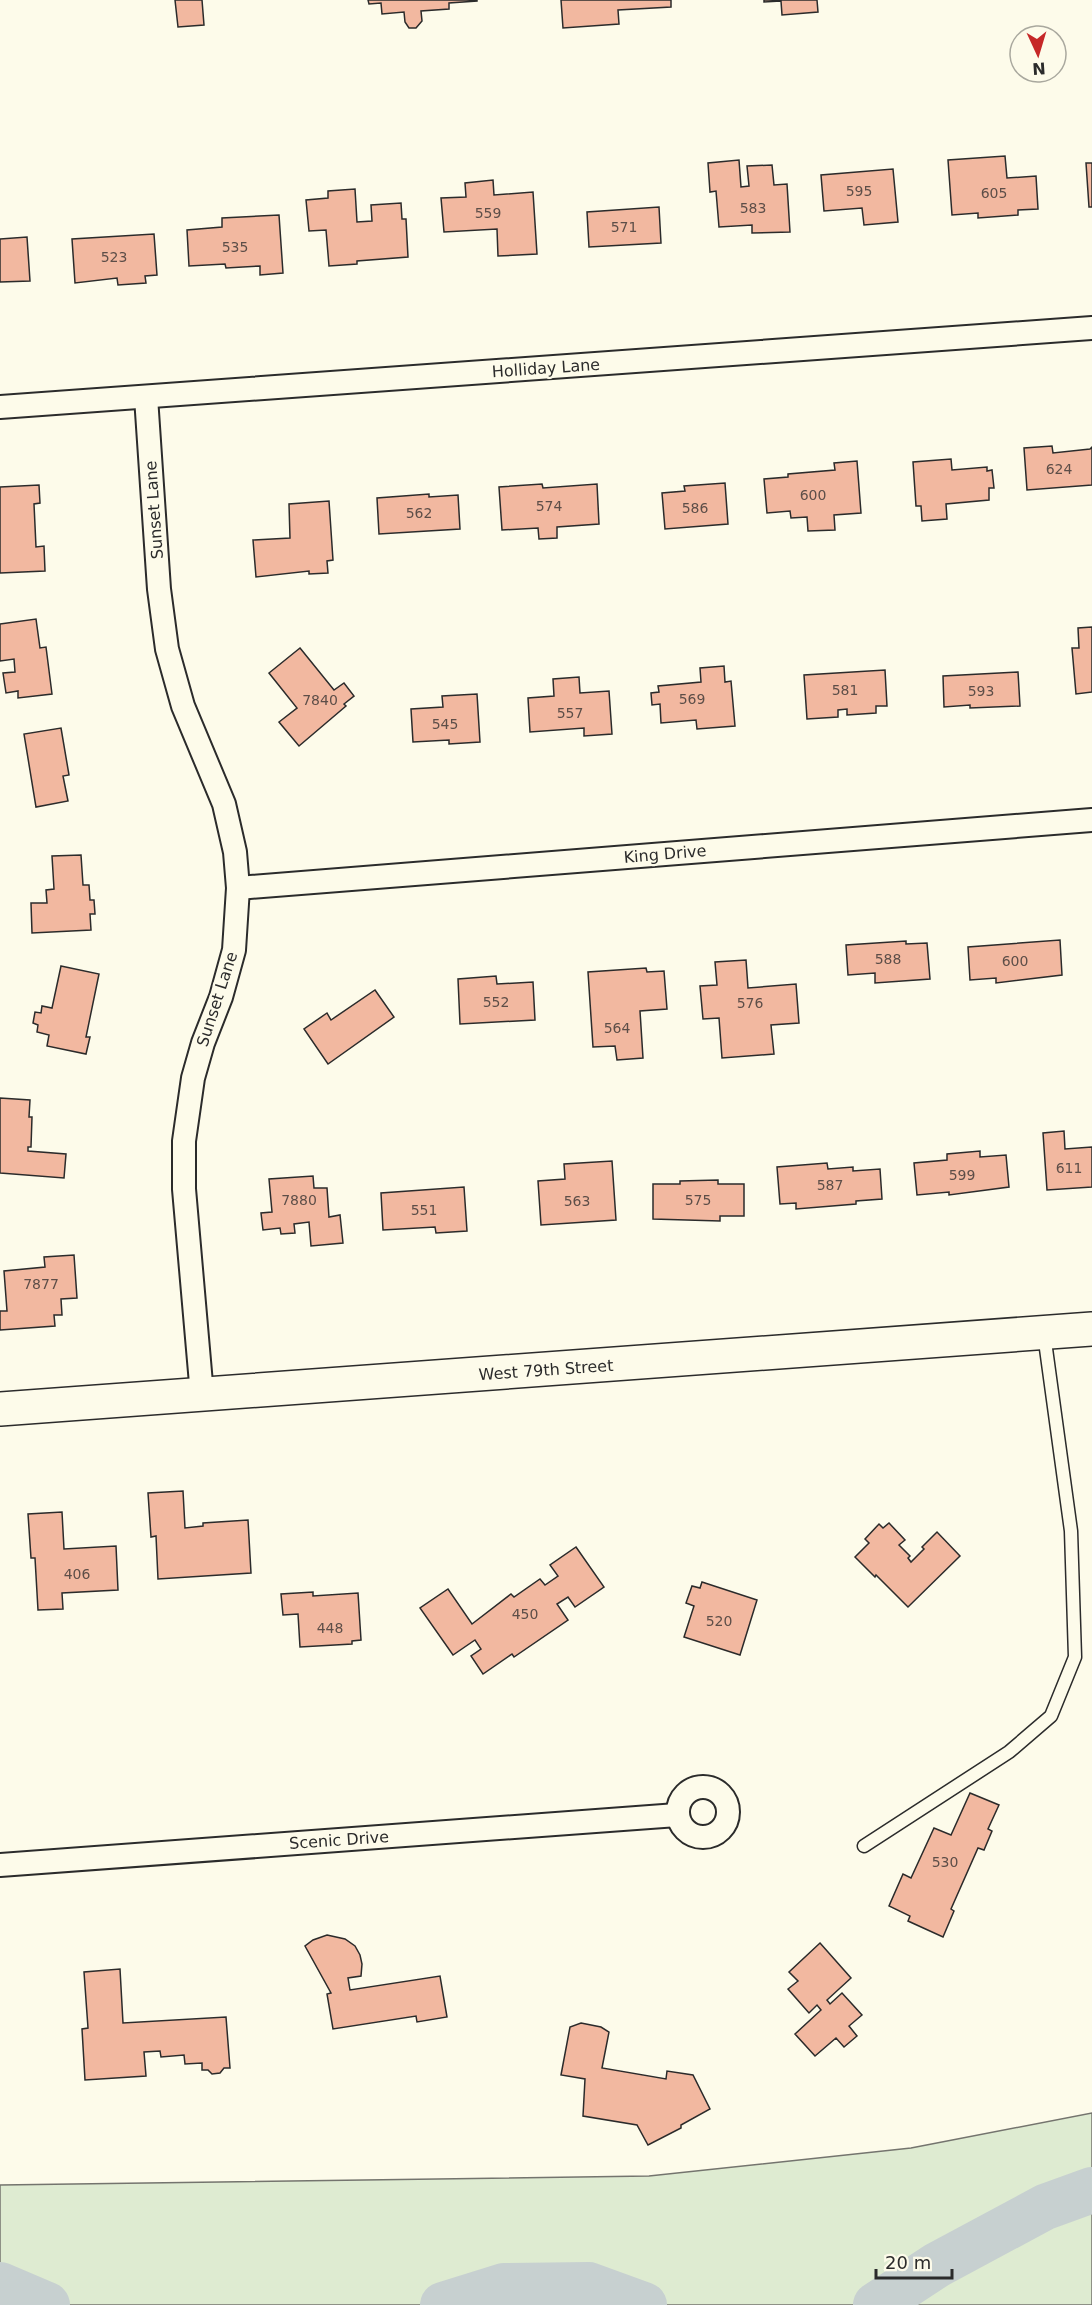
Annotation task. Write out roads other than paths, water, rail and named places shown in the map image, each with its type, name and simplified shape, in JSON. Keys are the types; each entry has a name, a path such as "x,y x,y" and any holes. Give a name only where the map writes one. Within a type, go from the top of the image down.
{"main road":[{"name":"West 79th Street","path":"0,1409 1092,1329"}],"street":[{"name":"Holliday Lane","path":"0,407 1092,328"},
{"name":"Sunset Lane","path":"146,396 159,589 167,649 183,706 224,804 235,852 238,888 234,950 221,997 199,1055 188,1104 184,1141 184,1189 202,1395"},
{"name":"King Drive","path":"238,888 1092,819"},
{"name":"Scenic Drive","path":"0,1865 677,1815"}],"lane":[{"path":"864,1846 1009,1752 1051,1716 1075,1657 1071,1531 1043,1333"}],"waterway":[{"path":"876,2305 937,2265 1045,2207 1092,2190"},
{"path":"0,2285 47,2305"},
{"path":"443,2305 504,2286 589,2285 644,2305"}]}
